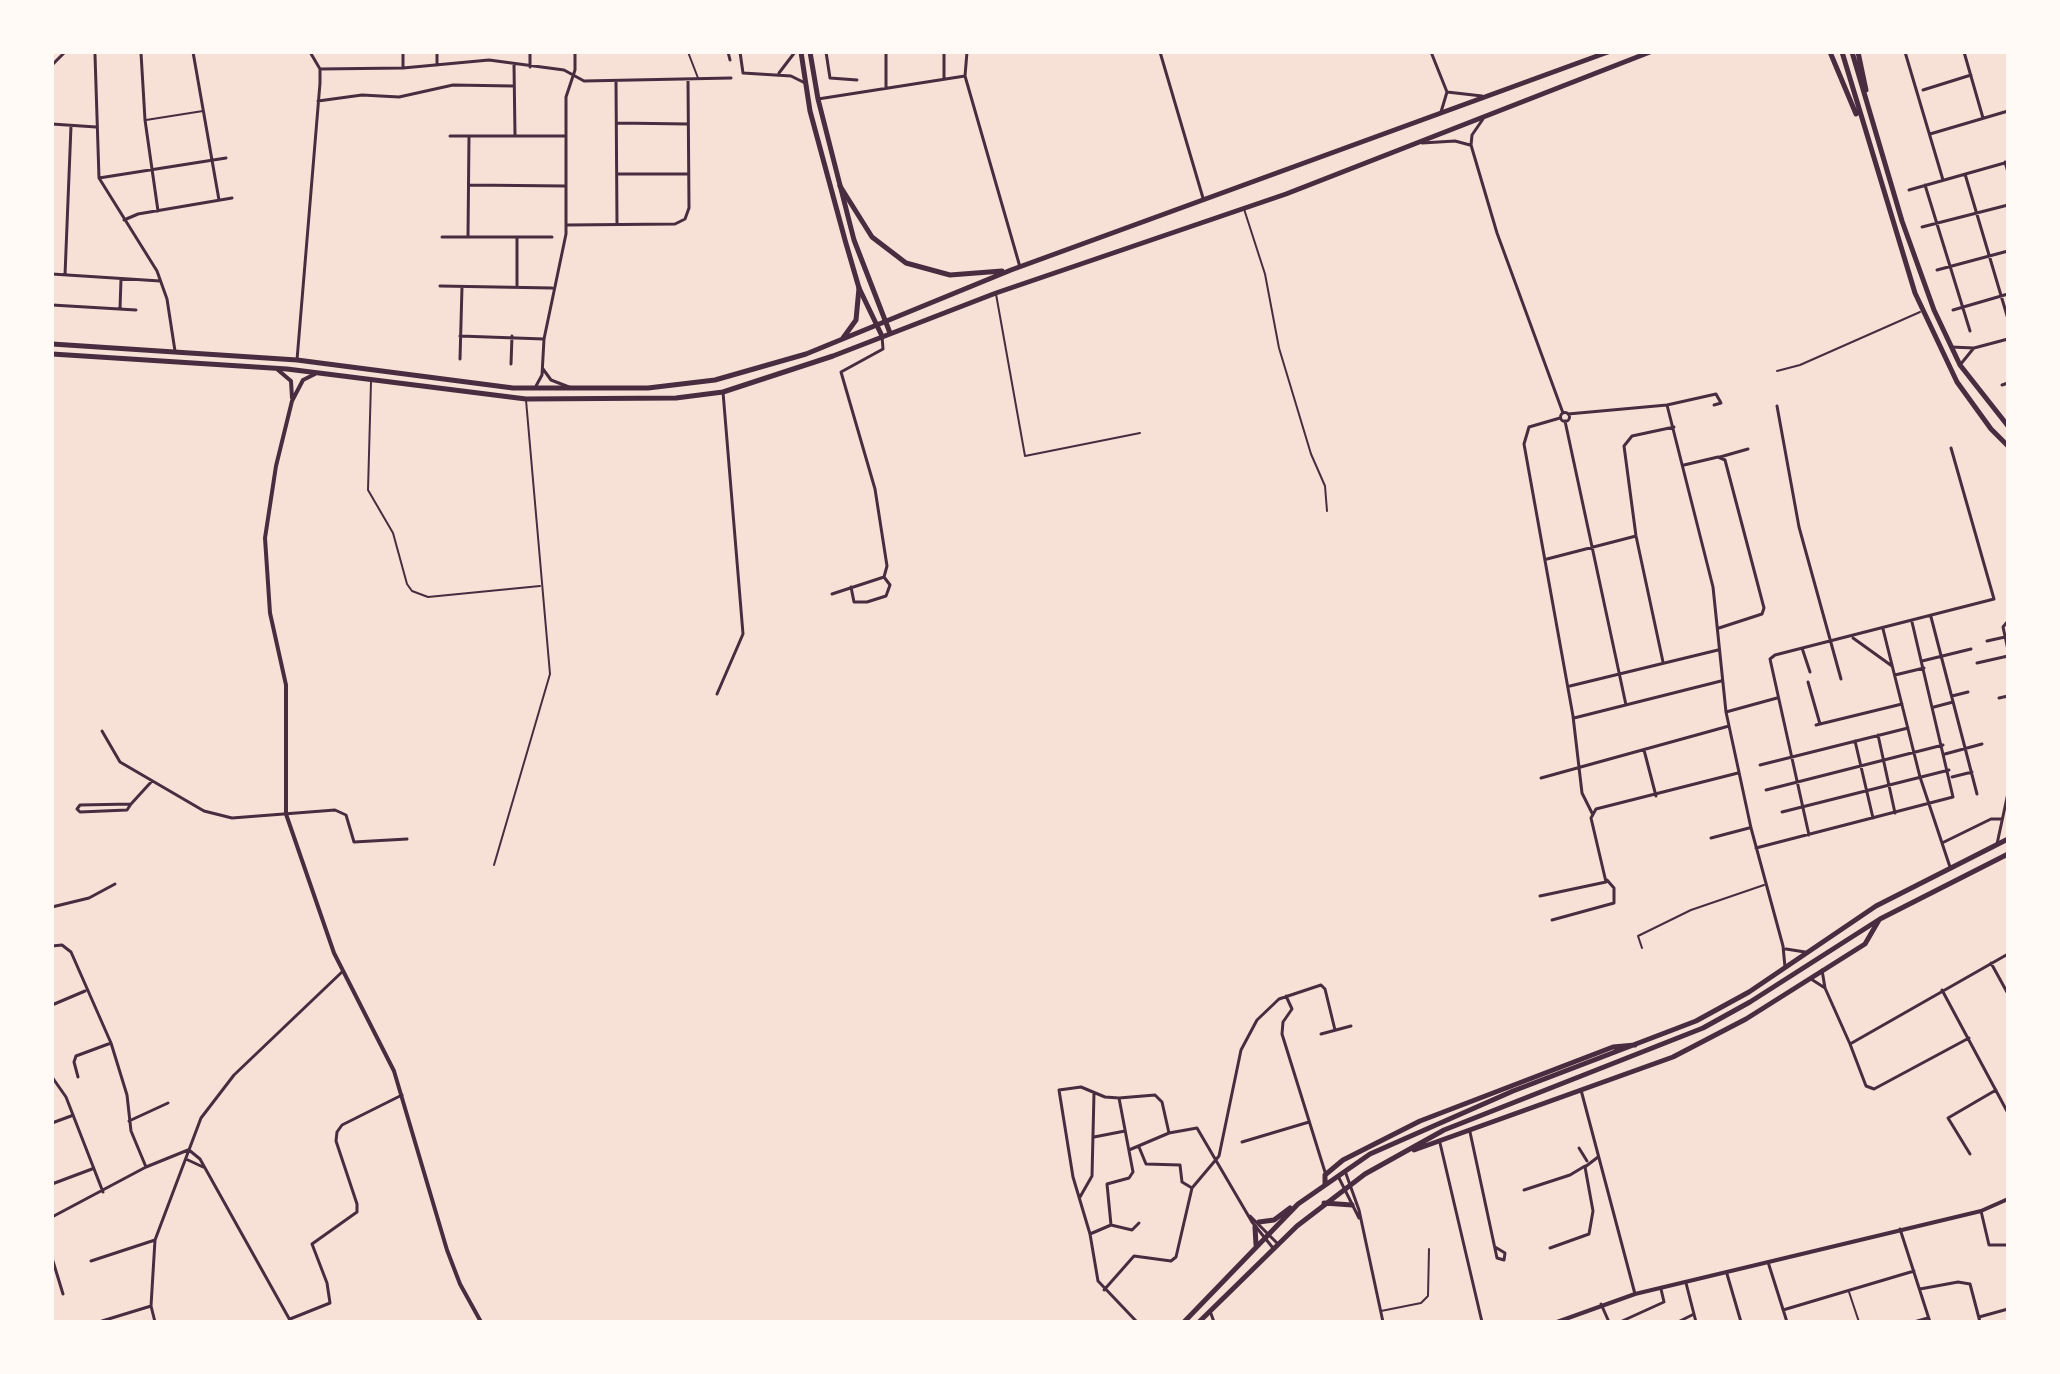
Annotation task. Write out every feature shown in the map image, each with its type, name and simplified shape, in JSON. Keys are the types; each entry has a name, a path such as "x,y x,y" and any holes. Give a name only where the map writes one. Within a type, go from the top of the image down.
{"main road":[{"path":"798,52 859,288 882,336"},
{"path":"810,52 818,99 862,266 890,333"},
{"path":"52,344 297,360 480,385 534,388 648,388 715,380 783,362 1011,270 1608,52"},
{"path":"52,354 269,368 526,399 676,398 723,392 833,356 996,293 1244,208 1650,52"},
{"path":"1830,52 1864,133"},
{"path":"1842,52 1864,133 1922,311 1957,382 1991,429 2008,446"},
{"path":"1855,52 1874,130 1917,266 1960,365 2008,426"},
{"path":"840,186 872,237 906,263 950,275 1011,270"},
{"path":"842,340 856,320 859,288"},
{"path":"1256,1246 1257,1224 1274,1220 1370,1154 1423,1129 1696,1021 1785,967 1876,906 2008,839"},
{"path":"1199,1322 1276,1246 1347,1184 1444,1130 1669,1043 1750,1002 1880,919 2008,854"},
{"path":"1405,1152 1440,1143 1673,1057 1746,1019 1865,944 1880,919"},
{"path":"1669,1043 1673,1057"},
{"path":"1325,1185 1326,1174 1371,1144 1420,1121 1617,1045 1636,1045"},
{"path":"1420,1121 1423,1129"},
{"path":"1323,1203 1352,1205"},
{"path":"1184,1322 1298,1204"}],"street":[{"path":"52,65 65,52"},
{"path":"80,52 95,55 147,52"},
{"path":"193,52 219,200"},
{"path":"297,360 320,69 310,52"},
{"path":"403,52 403,68"},
{"path":"437,52 437,65"},
{"path":"467,52 467,60"},
{"path":"530,52 530,67"},
{"path":"534,388 543,369 544,339 566,225 566,97 574,77 575,52"},
{"path":"728,52 730,60"},
{"path":"740,52 743,73 791,76 805,83"},
{"path":"776,75 798,52"},
{"path":"826,52 830,78 857,80"},
{"path":"886,52 886,90"},
{"path":"944,52 944,78"},
{"path":"967,52 965,76 1020,267"},
{"path":"1160,52 1204,202"},
{"path":"1431,52 1447,92 1441,112"},
{"path":"1905,52 1943,180"},
{"path":"1964,52 1983,119"},
{"path":"138,53 158,211"},
{"path":"95,55 99,178 161,281 175,351"},
{"path":"320,69 403,68 467,60 564,70 574,77 616,81 731,78"},
{"path":"514,65 515,135"},
{"path":"1923,90 1971,75"},
{"path":"818,99 965,76"},
{"path":"566,225 681,223 688,214 688,79"},
{"path":"616,81 617,224"},
{"path":"318,101 367,94 399,97 453,85 513,86"},
{"path":"1447,92 1485,96"},
{"path":"1930,134 2008,111"},
{"path":"1486,116 1472,135 1471,145 1497,233 1565,413 1563,420 1626,705"},
{"path":"617,123 688,124"},
{"path":"52,124 96,127"},
{"path":"65,275 71,126"},
{"path":"450,136 565,136"},
{"path":"468,236 469,136"},
{"path":"1419,143 1455,141 1471,145"},
{"path":"99,178 226,158"},
{"path":"1909,190 2006,162 2008,172"},
{"path":"617,174 688,174"},
{"path":"1965,174 2008,319"},
{"path":"470,185 565,186"},
{"path":"1925,185 1970,331"},
{"path":"124,220 232,198"},
{"path":"1922,227 2008,205"},
{"path":"442,237 552,237"},
{"path":"517,237 517,285"},
{"path":"1937,270 2008,251"},
{"path":"52,274 161,281"},
{"path":"120,309 121,279"},
{"path":"440,286 554,288"},
{"path":"460,359 462,286"},
{"path":"1953,310 2008,294"},
{"path":"52,305 136,310"},
{"path":"460,336 544,339"},
{"path":"511,364 512,336"},
{"path":"851,587 854,602 886,596 890,589 884,577 888,558 875,489 841,372 883,349 882,336"},
{"path":"1951,347 1974,348 2008,339"},
{"path":"1960,365 1974,348"},
{"path":"269,368 289,377 292,401"},
{"path":"543,369 551,380 571,387"},
{"path":"321,373 303,380 292,401 270,499 264,559 270,613 286,685 286,814 343,971 384,1048 402,1095 447,1250 481,1322"},
{"path":"2002,385 2008,383"},
{"path":"717,694 743,634 723,392"},
{"path":"1565,413 1667,405 1718,394 1720,404 1714,405"},
{"path":"1667,405 1713,587 1726,712 1751,828 1783,946 1785,967"},
{"path":"1777,406 1785,458 1817,601 1841,679"},
{"path":"1563,420 1565,413"},
{"path":"1552,920 1611,905 1617,897 1607,880 1592,813 1584,802 1577,769 1574,718 1523,439 1529,427 1563,420"},
{"path":"1663,662 1636,536 1625,444 1632,436 1674,427"},
{"path":"1809,835 1770,659 1802,648 1987,603 1995,596 1951,448"},
{"path":"1683,465 1748,449"},
{"path":"1719,628 1760,615 1764,610 1725,460 1720,457"},
{"path":"1546,559 1636,536"},
{"path":"832,594 884,577"},
{"path":"1931,617 1977,794"},
{"path":"1977,663 2008,653 2003,626 2008,621"},
{"path":"1756,848 1953,797 1951,777 1912,622"},
{"path":"1883,629 1920,777 1950,867"},
{"path":"1852,637 1892,666"},
{"path":"1927,639 1937,637"},
{"path":"1987,641 2005,637"},
{"path":"1802,648 1810,672"},
{"path":"1922,661 1971,649"},
{"path":"1568,686 1718,650"},
{"path":"1895,675 1924,668"},
{"path":"1574,718 1721,681"},
{"path":"1808,682 1818,724 1902,704"},
{"path":"1952,696 1968,692"},
{"path":"1999,698 2008,696"},
{"path":"1726,712 1778,698"},
{"path":"1934,707 1953,702"},
{"path":"1541,778 1729,726"},
{"path":"1760,765 1908,728"},
{"path":"102,731 120,762 204,811 222,817 335,810 346,815 354,842 407,839"},
{"path":"1878,735 1895,813"},
{"path":"1855,741 1873,818"},
{"path":"1945,754 1982,744"},
{"path":"1766,790 1943,745"},
{"path":"1644,750 1656,796"},
{"path":"1782,812 1949,770"},
{"path":"1951,777 1972,772"},
{"path":"1592,813 1738,773"},
{"path":"131,804 80,805 77,809 80,812 127,810 153,780"},
{"path":"1997,844 2008,793"},
{"path":"1942,843 1993,819 2001,819"},
{"path":"1711,838 1751,828"},
{"path":"1540,896 1603,884 1607,880"},
{"path":"52,907 89,898 115,884"},
{"path":"52,946 62,945 71,952 85,991 91,996 111,1043 127,1095 129,1121 146,1167"},
{"path":"1783,946 1791,953 1806,952"},
{"path":"1850,1044 2008,954"},
{"path":"1991,963 2008,994"},
{"path":"1822,970 1825,988 1866,1086 1874,1089 1969,1038"},
{"path":"155,1322 151,1306 155,1240 201,1118 234,1075 343,971"},
{"path":"1810,978 1825,988"},
{"path":"1104,1290 1134,1256 1171,1261 1176,1257 1192,1188 1216,1162 1248,1034 1270,1006 1286,996 1324,986 1335,1030"},
{"path":"1942,990 2008,1113"},
{"path":"52,1005 85,991"},
{"path":"1286,996 1292,1009 1281,1030 1326,1174"},
{"path":"1321,1034 1351,1026"},
{"path":"78,1077 74,1062 76,1056 111,1043"},
{"path":"52,1077 72,1116 103,1192"},
{"path":"52,1091 58,1086"},
{"path":"1137,1322 1098,1281 1090,1234 1073,1177 1059,1090 1081,1087 1119,1098 1159,1097 1169,1133"},
{"path":"1581,1090 1634,1294"},
{"path":"1970,1154 1948,1118 1996,1090"},
{"path":"1080,1197 1092,1176 1094,1093"},
{"path":"189,1150 199,1156 290,1320 330,1303 327,1283 312,1244 357,1212 336,1141 337,1132 342,1125 402,1095"},
{"path":"1111,1225 1105,1187 1109,1182 1132,1177 1119,1098"},
{"path":"129,1121 168,1103"},
{"path":"52,1123 72,1116"},
{"path":"1242,1142 1309,1122"},
{"path":"1129,1150 1169,1133 1197,1128 1250,1216 1276,1246"},
{"path":"1094,1137 1125,1131"},
{"path":"1470,1131 1495,1247"},
{"path":"1440,1143 1482,1322"},
{"path":"1139,1147 1146,1164 1180,1165 1182,1182"},
{"path":"1550,1248 1584,1238 1593,1227 1586,1164 1579,1148"},
{"path":"52,1217 146,1167 189,1150"},
{"path":"1524,1190 1570,1175 1598,1157"},
{"path":"186,1159 205,1169"},
{"path":"52,1184 92,1169"},
{"path":"1345,1171 1352,1205 1359,1218"},
{"path":"1338,1176 1347,1184 1359,1218 1383,1322"},
{"path":"1174,1183 1182,1182 1192,1188"},
{"path":"1557,1322 1634,1294 1981,1211 2007,1201"},
{"path":"1981,1211 1989,1245 2008,1245"},
{"path":"1090,1234 1111,1225 1132,1230 1139,1223"},
{"path":"1900,1229 1929,1320 1914,1322"},
{"path":"91,1261 155,1240"},
{"path":"52,1258 63,1294"},
{"path":"1768,1262 1787,1322"},
{"path":"1783,1310 1914,1271"},
{"path":"1727,1274 1741,1322"},
{"path":"1920,1289 1958,1282 1970,1284 1979,1319 2008,1309"},
{"path":"1686,1283 1696,1322"},
{"path":"1620,1322 1662,1304 1661,1289"},
{"path":"1601,1304 1609,1322"},
{"path":"102,1321 151,1306"},
{"path":"1210,1311 1214,1322"},
{"path":"1678,1322 1694,1314"}],"lane":[{"path":"688,52 698,79"},
{"path":"145,120 204,111"},
{"path":"1244,208 1262,262 1279,348 1311,454 1325,486 1327,511"},
{"path":"996,293 1025,456 1140,433"},
{"path":"1777,371 1800,365 1922,311"},
{"path":"371,381 368,490 393,533 407,584 412,591 428,597 540,586"},
{"path":"494,865 550,674 526,399"},
{"path":"1999,829 2006,829"},
{"path":"1642,948 1638,936 1658,925 1708,903 1766,885"},
{"path":"1380,1311 1421,1303 1428,1296 1429,1249"},
{"path":"1849,1291 1859,1322"}]}
